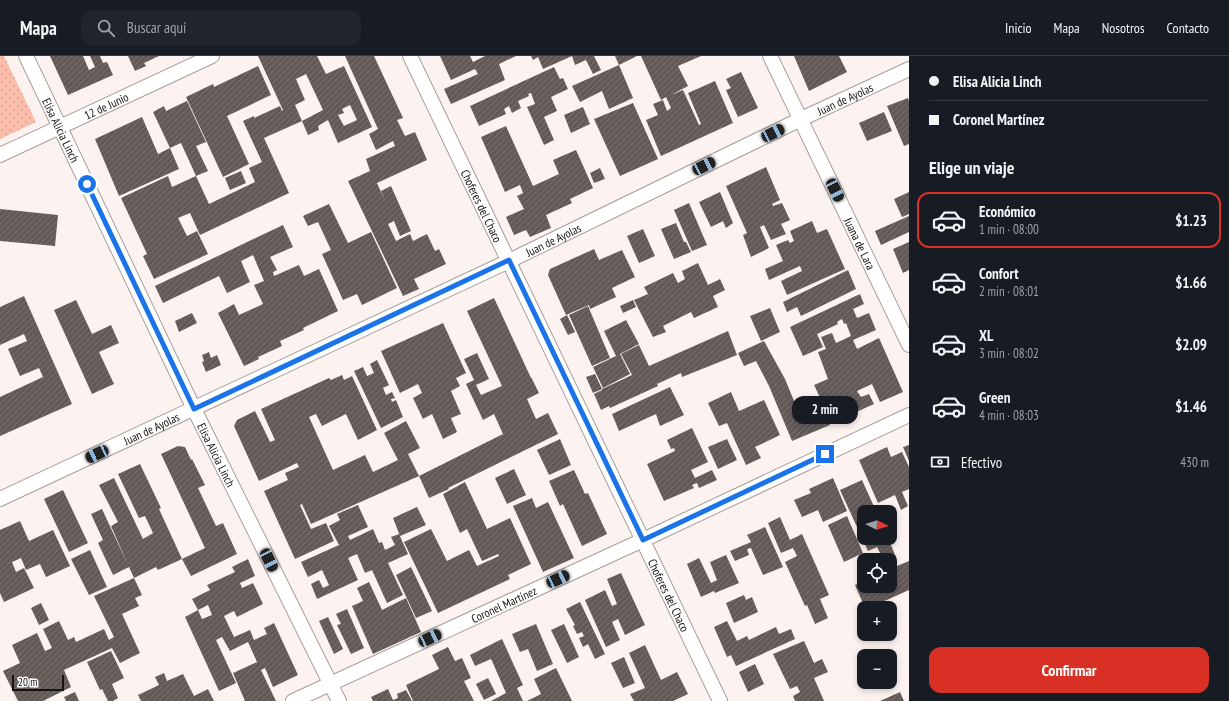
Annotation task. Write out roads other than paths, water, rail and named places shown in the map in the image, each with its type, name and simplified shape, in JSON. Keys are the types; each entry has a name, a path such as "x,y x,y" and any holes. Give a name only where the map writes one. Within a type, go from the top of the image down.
{"street":[{"name":"Elisa Alicia Linch","path":"26,56 194,409 339,701"},
{"name":"12 de Junio","path":"0,155 212,56"},
{"name":"Choferes del Chaco","path":"410,56 720,701"},
{"name":"Juana de Lara","path":"770,56 909,345"},
{"name":"Juan de Ayolas","path":"0,499 509,260 801,119 909,69"},
{"name":"Coronel Martínez","path":"293,701 643,540 909,415"}]}
